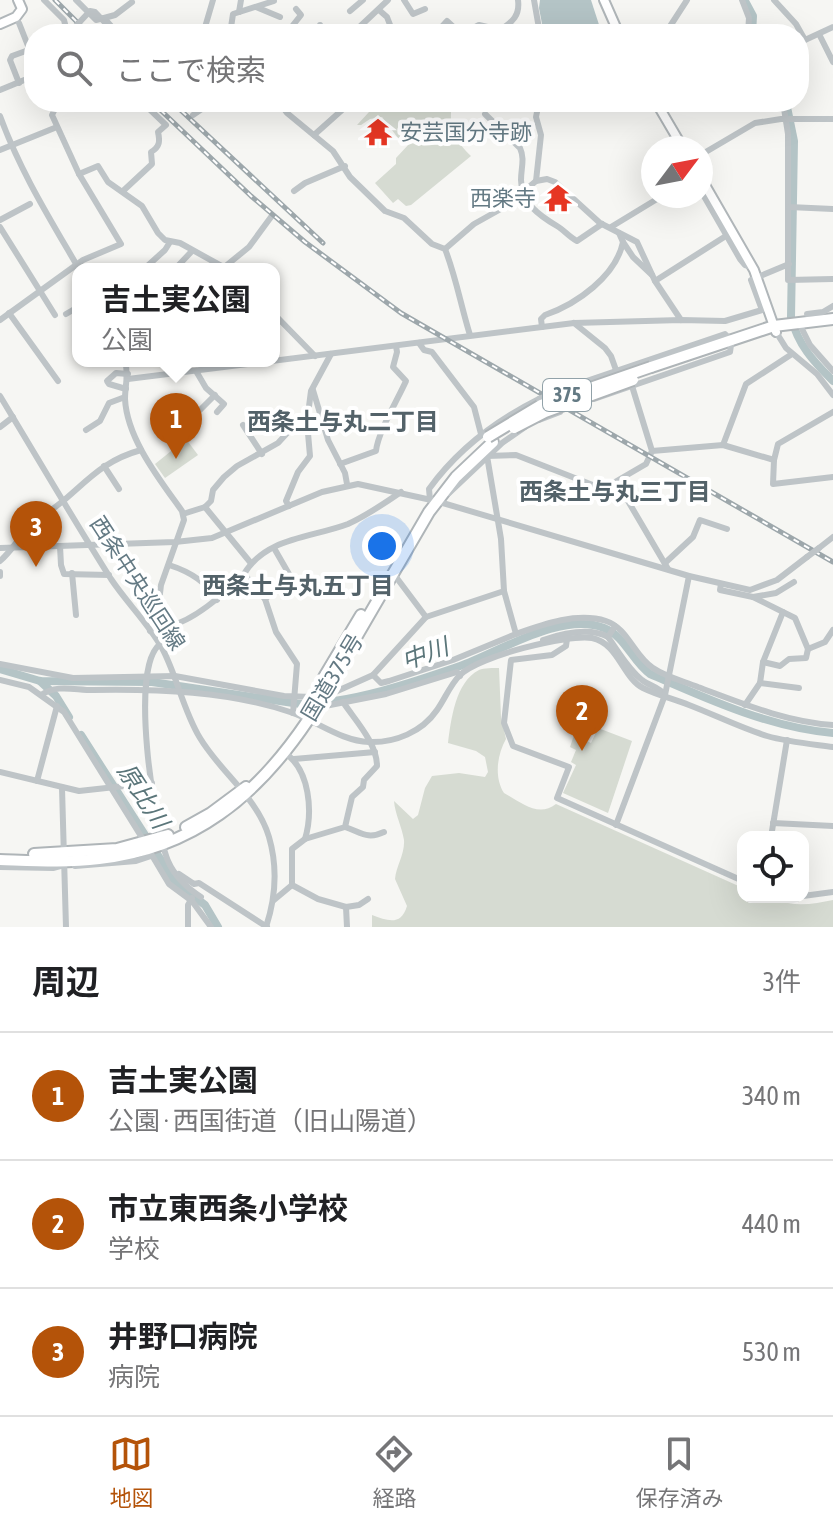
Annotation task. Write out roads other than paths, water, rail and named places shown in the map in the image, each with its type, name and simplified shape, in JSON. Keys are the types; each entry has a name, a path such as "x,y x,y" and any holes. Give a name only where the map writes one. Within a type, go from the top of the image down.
{"highway":[{"name":"国道375号","path":"0,860 97,860 148,849 214,819 290,756 310,706 433,501 456,467 491,437 541,405 775,329 802,322 833,322"},
{"name":"国道375号","path":"244,793 279,751 310,706 393,573 433,501"},
{"name":"国道375号","path":"0,854 64,860"}],"main road":[{"path":"0,24 19,15 22,9 18,0"},
{"path":"604,0 615,24"},
{"path":"662,112 676,136"},
{"path":"713,200 752,267 775,329"}],"street":[{"path":"44,0 66,24"},
{"path":"76,0 96,20 115,15 132,2"},
{"path":"207,24 213,0"},
{"path":"239,12 241,0"},
{"path":"350,11 363,0"},
{"path":"373,0 390,24"},
{"path":"363,24 388,0"},
{"path":"404,0 413,14 425,9"},
{"path":"508,24 519,10 518,0"},
{"path":"534,0 538,24"},
{"path":"671,24 687,0"},
{"path":"742,0 749,24"},
{"path":"774,0 796,24"},
{"path":"232,24 233,14 274,1"},
{"path":"256,7 280,17"},
{"path":"294,24 301,15 296,9"},
{"path":"76,24 90,11 106,24"},
{"path":"104,18 108,24"},
{"path":"19,23 24,33"},
{"path":"809,38 833,27"},
{"path":"819,34 833,62"},
{"path":"19,83 10,60 12,56 24,52"},
{"path":"0,90 24,81"},
{"path":"52,112 79,174 121,244 82,263"},
{"path":"123,191 152,164 151,152 160,142 158,132 166,125 152,112"},
{"path":"193,115 197,112"},
{"path":"286,112 333,151 350,177 385,211 404,218 432,244 445,249 457,281 470,335"},
{"path":"314,135 340,112"},
{"path":"536,181 541,135 537,112"},
{"path":"787,112 790,119 793,207 789,264 794,280 833,279"},
{"path":"485,114 520,148 523,154 522,192 546,221 577,241 602,224"},
{"path":"0,116 10,145 35,195 76,263"},
{"path":"713,148 755,123 833,119"},
{"path":"0,150 57,127"},
{"path":"79,174 98,166 108,182 142,206 158,233 215,263"},
{"path":"294,191 345,166"},
{"path":"445,249 486,215 508,205 536,181 547,179 555,182 602,224 637,242 654,278 681,320"},
{"path":"0,220 30,204"},
{"path":"793,207 833,209"},
{"path":"614,229 645,208"},
{"path":"654,278 730,233 713,208"},
{"path":"230,263 249,247 271,217"},
{"path":"614,229 633,257 654,278"},
{"path":"1,232 55,315"},
{"path":"151,263 170,242"},
{"path":"542,327 541,319 545,315 593,288 613,267 623,242"},
{"path":"181,263 192,251"},
{"path":"280,360 574,323 725,321 762,310 751,280 789,264"},
{"path":"0,320 40,290 72,272"},
{"path":"833,306 802,322 810,345 833,371"},
{"path":"66,314 72,310"},
{"path":"9,313 58,381"},
{"path":"280,320 315,356"},
{"path":"433,501 449,493 487,456 516,455 603,489 646,464 652,451 632,386 616,370 605,348 574,323"},
{"path":"775,329 792,354 817,374 833,395"},
{"path":"516,634 504,591 501,539 487,456 491,437 523,407 560,390 725,334 731,342 730,352 577,405 571,387"},
{"path":"419,343 424,350 432,352 474,407 491,437"},
{"path":"340,464 376,451 378,438 406,381 393,367 396,346"},
{"path":"289,506 286,501 298,472 310,456 307,422 313,384 331,354"},
{"path":"723,445 746,384 792,354"},
{"path":"126,367 125,397 141,450 184,520 161,585 153,629 168,628 217,600 244,574 250,562 274,548 297,537 351,523 401,492"},
{"path":"167,374 168,367"},
{"path":"126,389 107,381 116,373 128,376 167,374 228,367"},
{"path":"196,371 206,388 224,404 217,412"},
{"path":"313,390 328,440 347,484"},
{"path":"185,437 198,425 197,413 215,395"},
{"name":"西条中央巡回線","path":"0,396 89,545 153,629 195,729 208,752 262,819 275,865 274,900 266,927"},
{"path":"86,430 100,421 109,403 125,397"},
{"path":"523,407 533,423"},
{"path":"491,437 560,412"},
{"path":"833,412 778,444 773,484 833,477"},
{"path":"0,427 13,417"},
{"path":"183,514 205,507 211,501 213,490 237,466 278,443 300,419 307,422"},
{"path":"243,425 262,454"},
{"path":"652,451 723,445 774,460"},
{"path":"0,561 29,528 88,476 122,455 141,450"},
{"path":"104,466 119,489"},
{"path":"613,483 628,501 667,566"},
{"path":"0,548 212,538 347,484 401,492 667,566 689,576 750,590 765,586 833,537"},
{"path":"205,507 250,562"},
{"path":"667,566 693,537 700,520 727,529"},
{"path":"60,546 62,573 109,575"},
{"path":"265,599 293,581 274,548"},
{"path":"169,565 190,574 206,586 217,600"},
{"path":"72,573 76,615"},
{"path":"393,573 426,617"},
{"path":"244,574 265,599 276,632 297,664 294,697"},
{"path":"616,825 665,692 689,576"},
{"path":"753,597 776,593 794,582"},
{"path":"721,584 720,590 753,597 795,618 808,649 806,658 789,659 780,666 763,662"},
{"path":"310,706 373,675 426,617 504,591"},
{"path":"745,705 760,683 763,662 783,612"},
{"path":"373,675 381,683 389,681 453,660 516,634 562,620 591,618 615,626 649,665 668,676 781,716 833,725"},
{"path":"608,636 615,626"},
{"path":"808,649 825,642 833,630"},
{"path":"538,645 539,641 552,637 599,632 608,636 636,674 665,692"},
{"path":"567,639 566,646 552,655 511,660 504,723 513,746 569,767 557,798 737,878"},
{"path":"0,664 73,678 175,677 294,697 356,741 369,742 397,739 421,727 436,713 460,676 474,666 502,654 538,645 567,639 598,639 637,683 767,736 833,747"},
{"path":"497,642 502,654"},
{"path":"825,642 833,649"},
{"path":"160,644 153,650 147,676 144,736 171,865 180,881 201,897"},
{"path":"42,694 53,688 146,688 310,706 386,694 457,672 460,676"},
{"path":"0,680 29,687 64,712 115,786 169,884 192,901 211,927"},
{"path":"760,683 799,688"},
{"path":"294,697 310,706"},
{"path":"343,702 375,752 377,766 352,797 345,827"},
{"path":"37,781 57,706"},
{"path":"772,831 787,740"},
{"path":"290,756 375,752"},
{"path":"290,756 305,778 309,820 305,839"},
{"path":"0,772 79,791 152,783"},
{"path":"62,788 66,927"},
{"path":"773,823 833,826"},
{"path":"292,885 290,853 305,839 345,827 363,836 384,832"},
{"path":"0,867 53,868 64,860"},
{"path":"171,865 181,877 194,884 199,883 266,927"},
{"path":"274,900 292,885"},
{"path":"292,885 318,899 346,907 359,905 368,899"},
{"path":"188,927 191,890"},
{"path":"809,896 833,892"},
{"path":"346,907 347,927"}],"waterway":[{"name":"中川","path":"745,1 753,16 753,24"},
{"name":"中川","path":"788,112 794,141 791,317 807,352 833,381"},
{"name":"中川","path":"0,669 40,681 152,682 300,704 320,703 402,685 460,666 531,635 569,625 587,624 611,632 650,674 763,719 833,733"},
{"name":"原比川","path":"40,681 56,696 69,717"},
{"name":"原比川","path":"81,735 175,882 205,905 218,927"}],"railway":[{"path":"55,0 79,24"},
{"path":"163,112 251,196 305,242 401,313 833,562"},
{"path":"183,112 323,243"}],"place":[{"name":"安芸国分寺跡","path":"378,132"},
{"name":"西楽寺","path":"558,198"},
{"name":"吉土実公園","path":"176,459"},
{"name":"井野口病院","path":"36,567"},
{"name":"市立東西条小学校","path":"582,751"}],"district":[{"name":"西条土与丸二丁目","path":"343,422"},
{"name":"西条土与丸三丁目","path":"615,492"},
{"name":"西条土与丸五丁目","path":"298,586"}]}
